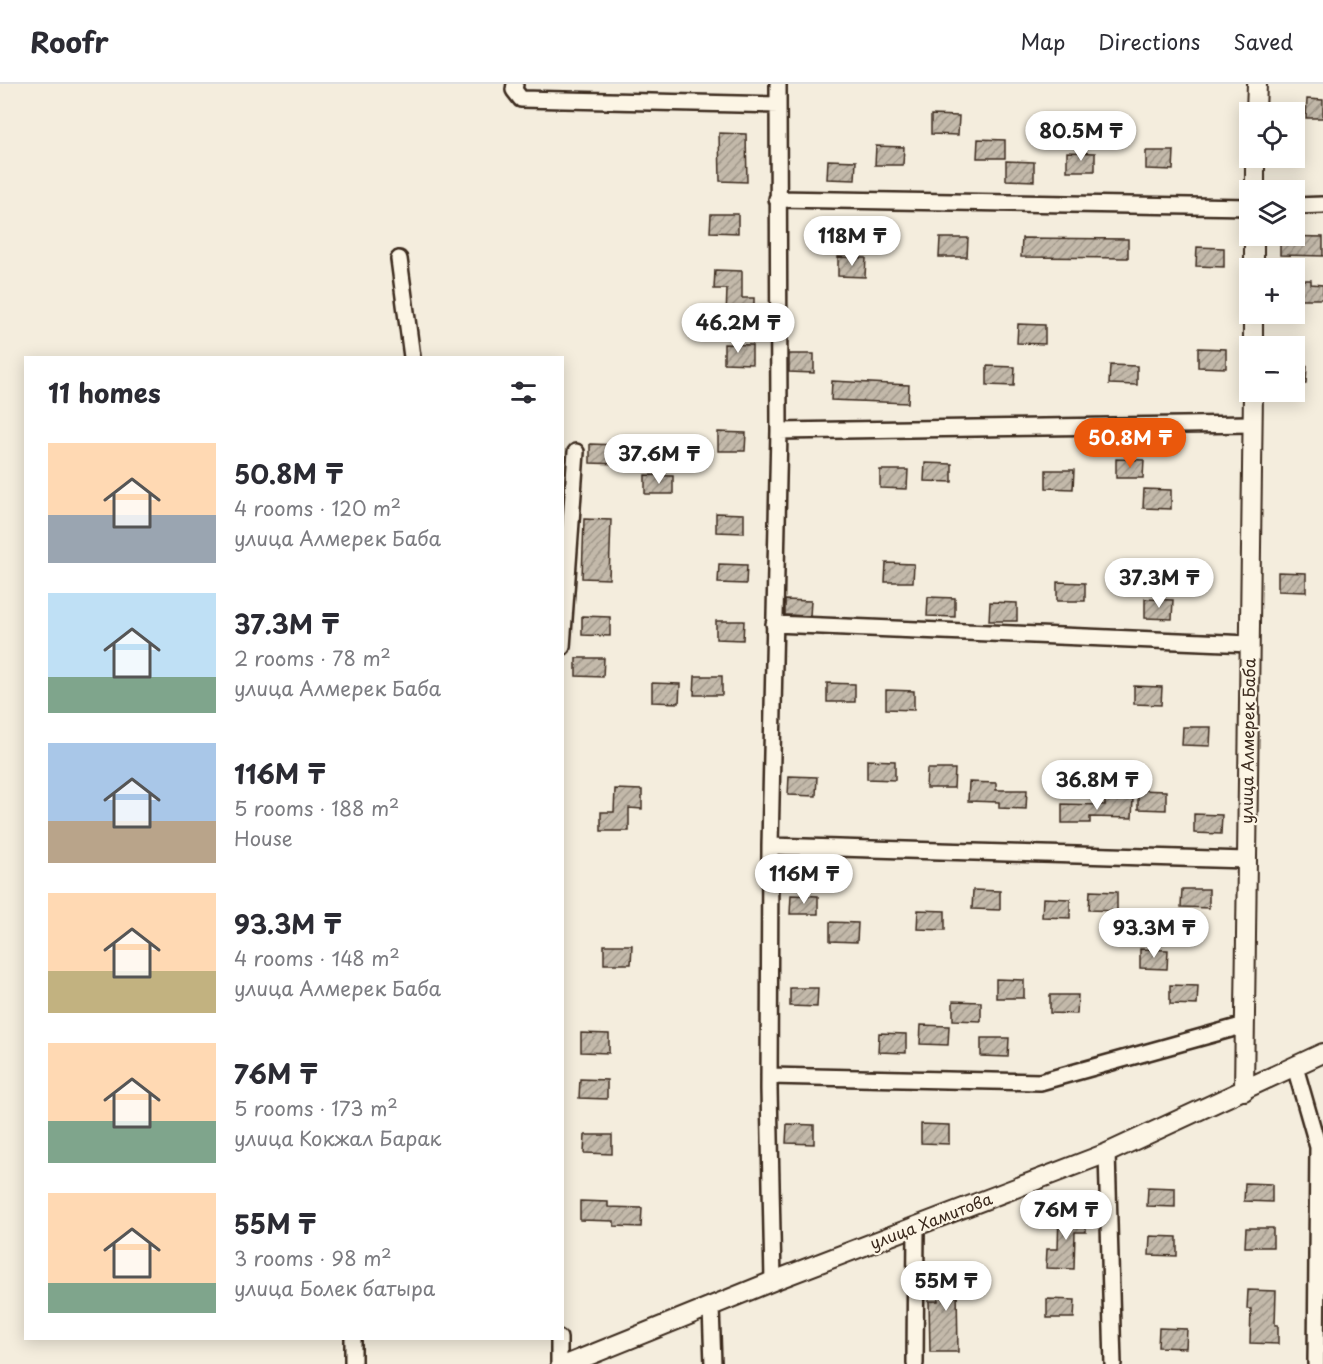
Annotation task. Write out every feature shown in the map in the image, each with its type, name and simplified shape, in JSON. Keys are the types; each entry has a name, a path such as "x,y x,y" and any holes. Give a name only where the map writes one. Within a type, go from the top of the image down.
{"street":[{"path":"515,84 513,90 521,99 778,105"},
{"path":"773,1281 769,1076 770,846 779,431 778,84"},
{"path":"1256,102 1257,84"},
{"path":"777,199 1239,207"},
{"path":"1305,206 1323,205"},
{"path":"399,259 412,356"},
{"name":"улица Алмерек Баба","path":"1244,1091 1253,402"},
{"path":"779,431 1252,424"},
{"path":"564,619 576,452"},
{"path":"774,624 1250,644"},
{"path":"770,846 1247,860"},
{"path":"769,1076 1040,1082 1245,1025"},
{"name":"улица Хамитова","path":"568,1364 773,1281 1107,1153 1323,1053"},
{"path":"1295,1067 1318,1147 1320,1306 1316,1364"},
{"path":"1107,1153 1113,1364"},
{"path":"915,1364 916,1226"},
{"path":"711,1308 713,1364"},
{"path":"353,1340 353,1364"},
{"path":"559,1340 560,1364"}],"building":[{"path":"1307,99 1323,100 1323,118 1306,118"},
{"path":"931,115 959,116 958,135 931,134"},
{"path":"719,133 746,134 747,182 720,181"},
{"path":"978,139 1005,140 1005,158 977,158"},
{"path":"876,146 904,147 903,165 875,165"},
{"path":"1146,151 1174,151 1173,170 1146,169"},
{"path":"1067,152 1095,153 1095,171 1067,171"},
{"path":"828,160 856,161 855,180 827,179"},
{"path":"1006,161 1034,162 1034,181 1006,180"},
{"path":"711,214 738,214 738,233 710,232"},
{"path":"1305,237 1323,237 1323,256 1280,255 1280,246 1305,246"},
{"path":"940,238 968,238 967,257 939,257"},
{"path":"1022,238 1128,239 1128,258 1021,257"},
{"path":"1197,247 1224,248 1224,267 1196,266"},
{"path":"838,257 866,258 865,277 838,276"},
{"path":"715,270 742,271 742,298 754,298 754,317 726,316 727,289 714,289"},
{"path":"1305,280 1311,280 1311,284 1323,285 1323,299 1305,299"},
{"path":"1018,324 1045,325 1045,344 1017,343"},
{"path":"724,344 752,345 752,364 724,363"},
{"path":"1198,348 1226,349 1226,368 1198,367"},
{"path":"789,354 814,354 814,373 789,372"},
{"path":"1110,365 1137,366 1137,385 1109,384"},
{"path":"987,366 1015,367 1014,386 987,385"},
{"path":"1305,366 1307,366 1305,384"},
{"path":"832,381 909,385 908,403 831,400"},
{"path":"718,432 746,433 745,451 718,451"},
{"path":"590,444 618,445 618,464 590,463"},
{"path":"1116,459 1144,460 1143,478 1116,478"},
{"path":"925,463 952,464 952,482 924,481"},
{"path":"880,470 908,470 907,489 880,488"},
{"path":"1046,470 1074,470 1073,489 1046,488"},
{"path":"645,475 673,476 673,494 645,494"},
{"path":"1144,489 1171,490 1171,509 1143,508"},
{"path":"716,513 744,514 744,533 716,532"},
{"path":"584,519 611,520 609,579 582,578"},
{"path":"886,563 914,564 913,582 885,582"},
{"path":"719,564 747,565 746,584 718,583"},
{"path":"1278,572 1306,573 1306,592 1278,591"},
{"path":"1057,582 1085,583 1085,601 1057,601"},
{"path":"928,597 955,598 955,617 927,616"},
{"path":"1145,599 1173,600 1172,619 1145,618"},
{"path":"785,600 811,601 810,616 785,615"},
{"path":"990,602 1017,603 1017,621 989,621"},
{"path":"582,616 610,617 610,636 582,635"},
{"path":"716,621 744,621 743,640 716,639"},
{"path":"576,658 604,658 603,677 576,676"},
{"path":"695,676 722,676 722,695 694,695"},
{"path":"652,683 680,684 679,703 652,702"},
{"path":"827,683 855,684 855,702 827,702"},
{"path":"1134,686 1162,687 1161,705 1134,704"},
{"path":"886,690 914,691 914,710 886,709"},
{"path":"1183,727 1211,727 1210,746 1182,745"},
{"path":"867,760 895,761 895,780 867,779"},
{"path":"927,769 955,769 954,788 926,788"},
{"path":"789,776 817,777 816,796 788,795"},
{"path":"969,782 996,783 996,790 1027,790 1026,809 999,808 999,802 968,801"},
{"path":"615,789 642,790 642,809 629,808 629,831 601,831 601,812 614,812"},
{"path":"1138,790 1166,791 1166,810 1138,809"},
{"path":"1105,799 1133,799 1132,818 1090,817 1090,823 1062,823 1062,804 1105,805"},
{"path":"1194,814 1222,815 1221,834 1194,833"},
{"path":"1182,889 1209,889 1209,908 1181,907"},
{"path":"973,890 1000,891 1000,910 972,909"},
{"path":"1090,891 1117,892 1117,911 1089,910"},
{"path":"791,895 818,896 818,914 790,914"},
{"path":"1043,898 1070,899 1070,918 1042,917"},
{"path":"918,910 945,911 945,930 917,929"},
{"path":"830,922 858,923 857,942 830,941"},
{"path":"604,945 632,945 631,964 604,964"},
{"path":"1140,949 1168,950 1167,969 1140,968"},
{"path":"996,979 1024,980 1024,998 996,998"},
{"path":"1170,985 1198,986 1197,1005 1170,1004"},
{"path":"790,988 818,988 817,1007 790,1006"},
{"path":"1050,995 1078,995 1077,1014 1050,1013"},
{"path":"953,1001 981,1002 981,1021 953,1020"},
{"path":"921,1025 949,1026 948,1045 920,1044"},
{"path":"581,1033 609,1034 609,1053 581,1052"},
{"path":"879,1033 906,1034 906,1053 878,1052"},
{"path":"981,1038 1009,1038 1008,1057 981,1056"},
{"path":"580,1079 607,1080 607,1099 579,1098"},
{"path":"787,1124 814,1125 814,1144 786,1143"},
{"path":"921,1124 949,1125 949,1144 921,1143"},
{"path":"585,1135 612,1135 612,1154 584,1153"},
{"path":"1245,1183 1272,1184 1272,1202 1244,1201"},
{"path":"1148,1187 1175,1188 1175,1207 1147,1206"},
{"path":"580,1201 608,1202 608,1207 642,1208 641,1227 614,1226 614,1221 580,1220"},
{"path":"1059,1213 1086,1214 1086,1232 1075,1232 1074,1269 1046,1268 1047,1249 1058,1249"},
{"path":"1246,1228 1273,1228 1273,1247 1245,1247"},
{"path":"1150,1236 1177,1237 1177,1256 1149,1255"},
{"path":"939,1270 966,1270 966,1289 957,1289 958,1352 930,1352 929,1301 938,1301"},
{"path":"1248,1290 1276,1291 1275,1325 1278,1325 1278,1344 1250,1343 1251,1309 1247,1309"},
{"path":"1047,1299 1075,1300 1074,1318 1047,1318"},
{"path":"1159,1328 1187,1329 1186,1348 1158,1347"}]}
